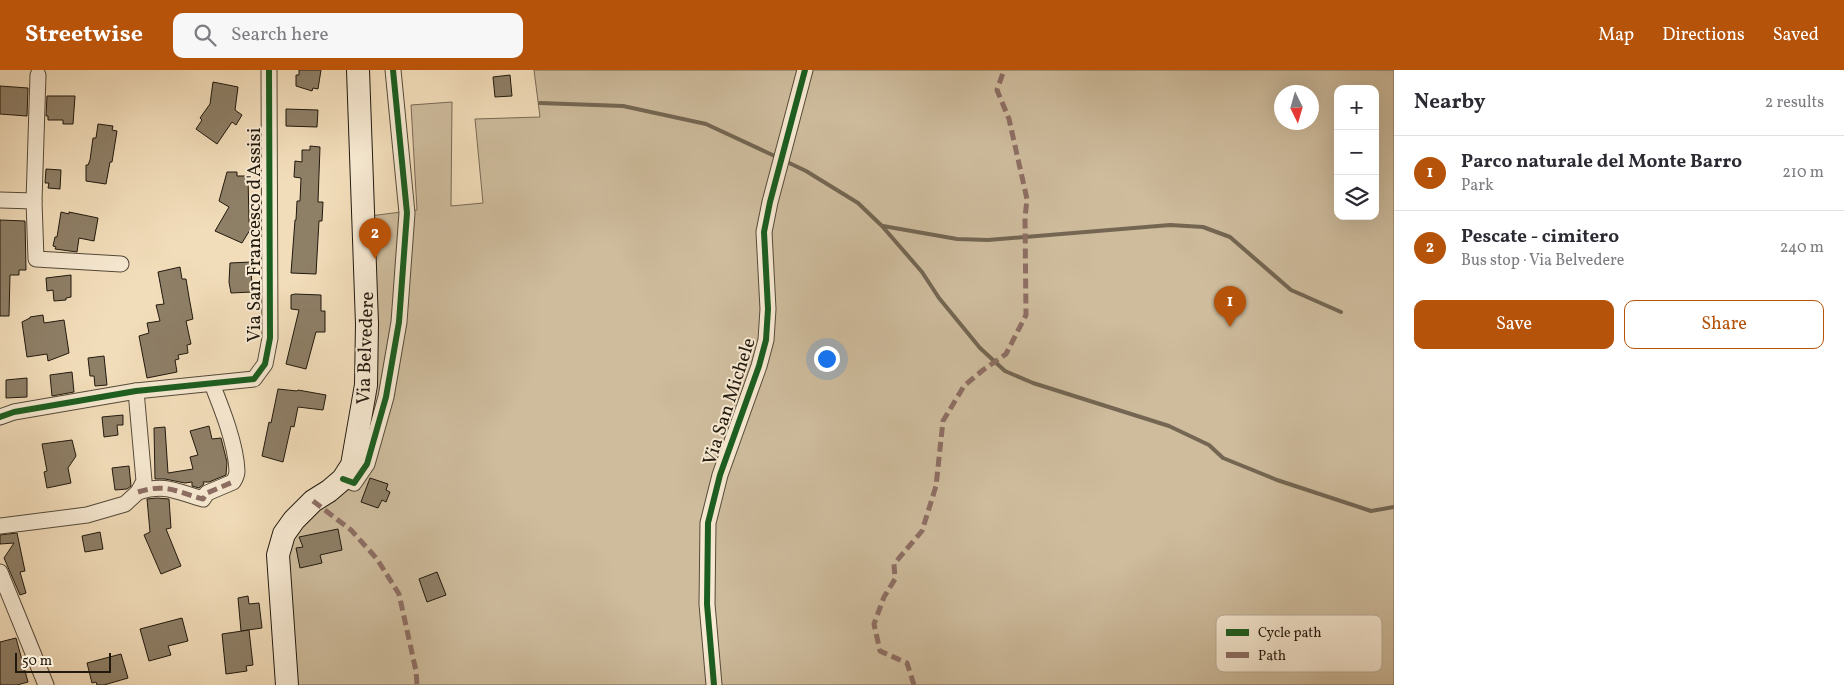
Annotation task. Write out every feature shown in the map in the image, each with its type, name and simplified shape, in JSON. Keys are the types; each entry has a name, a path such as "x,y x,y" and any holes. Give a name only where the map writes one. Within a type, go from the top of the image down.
{"main road":[{"name":"Via Belvedere","path":"287,685 278,556 284,534 294,520 313,501 343,479 352,465 366,385 367,324 358,70"}],"street":[{"name":"Via San Francesco d'Assisi","path":"0,417 14,412 136,391 254,379 265,364 270,338 269,70"},
{"path":"343,479 354,483 367,464 386,397 400,322 407,213 393,70"},
{"name":"Via San Michele","path":"714,685 707,604 708,523 720,475 759,366 766,340 768,309 764,232 770,202 806,70"},
{"path":"38,76 34,201 36,259 121,264"},
{"path":"0,200 34,201"},
{"path":"138,492 147,489 167,488 203,499 207,493 233,482 238,474 232,443 224,413 212,384"},
{"path":"0,526 88,515 125,504 138,492 144,481 136,391"},
{"path":"0,572 46,685"}],"shaded area":[{"path":"534,70 1394,70 1394,685 282,685 280,536 338,474 356,433 362,217 417,210 411,105 452,102 451,206 483,203 475,119 540,117"}],"building":[{"path":"299,70 321,70 318,89 313,88 312,91 296,86 296,75 299,75"},
{"path":"510,75 512,96 495,97 493,77"},
{"path":"213,82 238,87 235,110 242,115 236,125 232,122 217,144 196,129 202,120 200,118 210,104"},
{"path":"0,86 28,88 27,116 0,114"},
{"path":"47,96 75,96 73,124 63,124 63,120 48,120 48,116 46,116"},
{"path":"286,109 318,110 317,127 286,126"},
{"path":"98,124 113,126 112,130 117,131 106,184 86,181 86,165 88,165 90,160 93,138 96,138"},
{"path":"310,146 320,147 318,202 323,202 322,221 319,221 316,274 291,273 297,201 300,201 301,178 294,177 295,161 302,162 302,150 310,150"},
{"path":"46,169 61,170 60,189 48,188 49,183 45,183"},
{"path":"227,172 237,172 237,176 248,176 249,222 253,225 242,243 215,231 229,207 219,201"},
{"path":"61,212 98,218 94,241 79,238 77,252 55,249 56,247 53,246 55,237 57,237"},
{"path":"0,220 25,221 26,270 19,270 19,275 10,275 9,316 0,316"},
{"path":"251,262 252,292 231,293 229,282 230,263"},
{"path":"180,267 182,279 186,279 193,319 186,321 191,344 187,345 188,353 178,355 179,359 175,360 177,372 147,378 139,336 149,333 147,323 160,321 156,305 164,304 158,272"},
{"path":"71,275 71,297 66,298 66,300 54,301 53,290 47,291 46,278"},
{"path":"291,295 321,295 321,311 325,311 325,332 316,332 306,369 286,364 299,310 291,309"},
{"path":"43,315 44,323 64,320 69,353 48,361 47,354 27,357 22,322 30,317"},
{"path":"104,356 107,385 95,386 94,376 90,376 88,358"},
{"path":"72,372 74,392 52,396 50,375"},
{"path":"27,378 27,397 6,398 6,380"},
{"path":"278,389 326,395 323,410 298,407 294,427 291,426 283,462 262,456"},
{"path":"123,415 123,425 117,425 118,435 104,437 102,417"},
{"path":"209,426 212,439 221,438 227,462 226,475 209,482 203,482 204,484 199,488 192,486 192,482 185,483 155,479 154,428 165,427 168,473 193,469 190,457 198,455 190,431"},
{"path":"72,440 76,456 68,468 71,483 47,488 44,472 47,471 42,444"},
{"path":"129,466 131,486 127,489 115,490 112,468"},
{"path":"370,478 388,484 386,490 390,492 386,502 382,500 378,508 361,502"},
{"path":"147,499 169,499 171,528 166,529 181,566 161,574 144,535 150,532"},
{"path":"338,529 342,550 320,555 322,563 300,568 296,548 303,547 299,537"},
{"path":"100,532 103,549 85,552 82,536"},
{"path":"17,533 25,571 20,572 26,593 20,595 4,558 14,543 0,544 0,535"},
{"path":"437,572 446,595 427,602 419,579"},
{"path":"248,596 249,604 259,603 262,628 241,631 238,598"},
{"path":"182,618 188,641 168,646 171,655 149,661 140,629"},
{"path":"249,630 253,665 246,666 247,671 226,674 222,634"},
{"path":"16,638 28,682 17,685 0,685 0,642"},
{"path":"121,654 128,678 104,685 97,685 96,682 92,683 87,663"}],"waterway":[{"path":"540,103 623,106 706,124 779,158"},
{"path":"785,161 806,171 858,203 882,226 922,272 939,298 980,348 1005,371 1033,383 1169,426 1209,445 1223,458 1277,480 1371,511 1394,507"},
{"path":"883,226 957,239 988,240 1170,225 1203,227 1230,237 1291,290 1341,312"}],"marked path":[{"path":"914,685 907,663 880,651 874,624 884,597 895,579 894,564 922,531 936,486 943,421 964,386 1006,354 1026,315 1025,218 1027,199 1009,119 997,90 1004,70"},
{"path":"138,492 164,488 203,499 207,493 233,482"},
{"path":"313,501 351,530 377,559 399,594 416,671 417,685"}],"cycle path":[{"path":"0,417 14,412 136,391 254,379 265,364 270,338 269,70"},
{"path":"343,479 354,483 367,464 386,397 399,322 407,213 393,70"},
{"path":"714,685 707,604 708,523 720,475 759,366 766,340 768,309 764,232 770,202 805,70"}],"place":[{"name":"Pescate - cimitero","path":"375,259"},
{"name":"Parco naturale del Monte Barro","path":"1230,327"}]}
